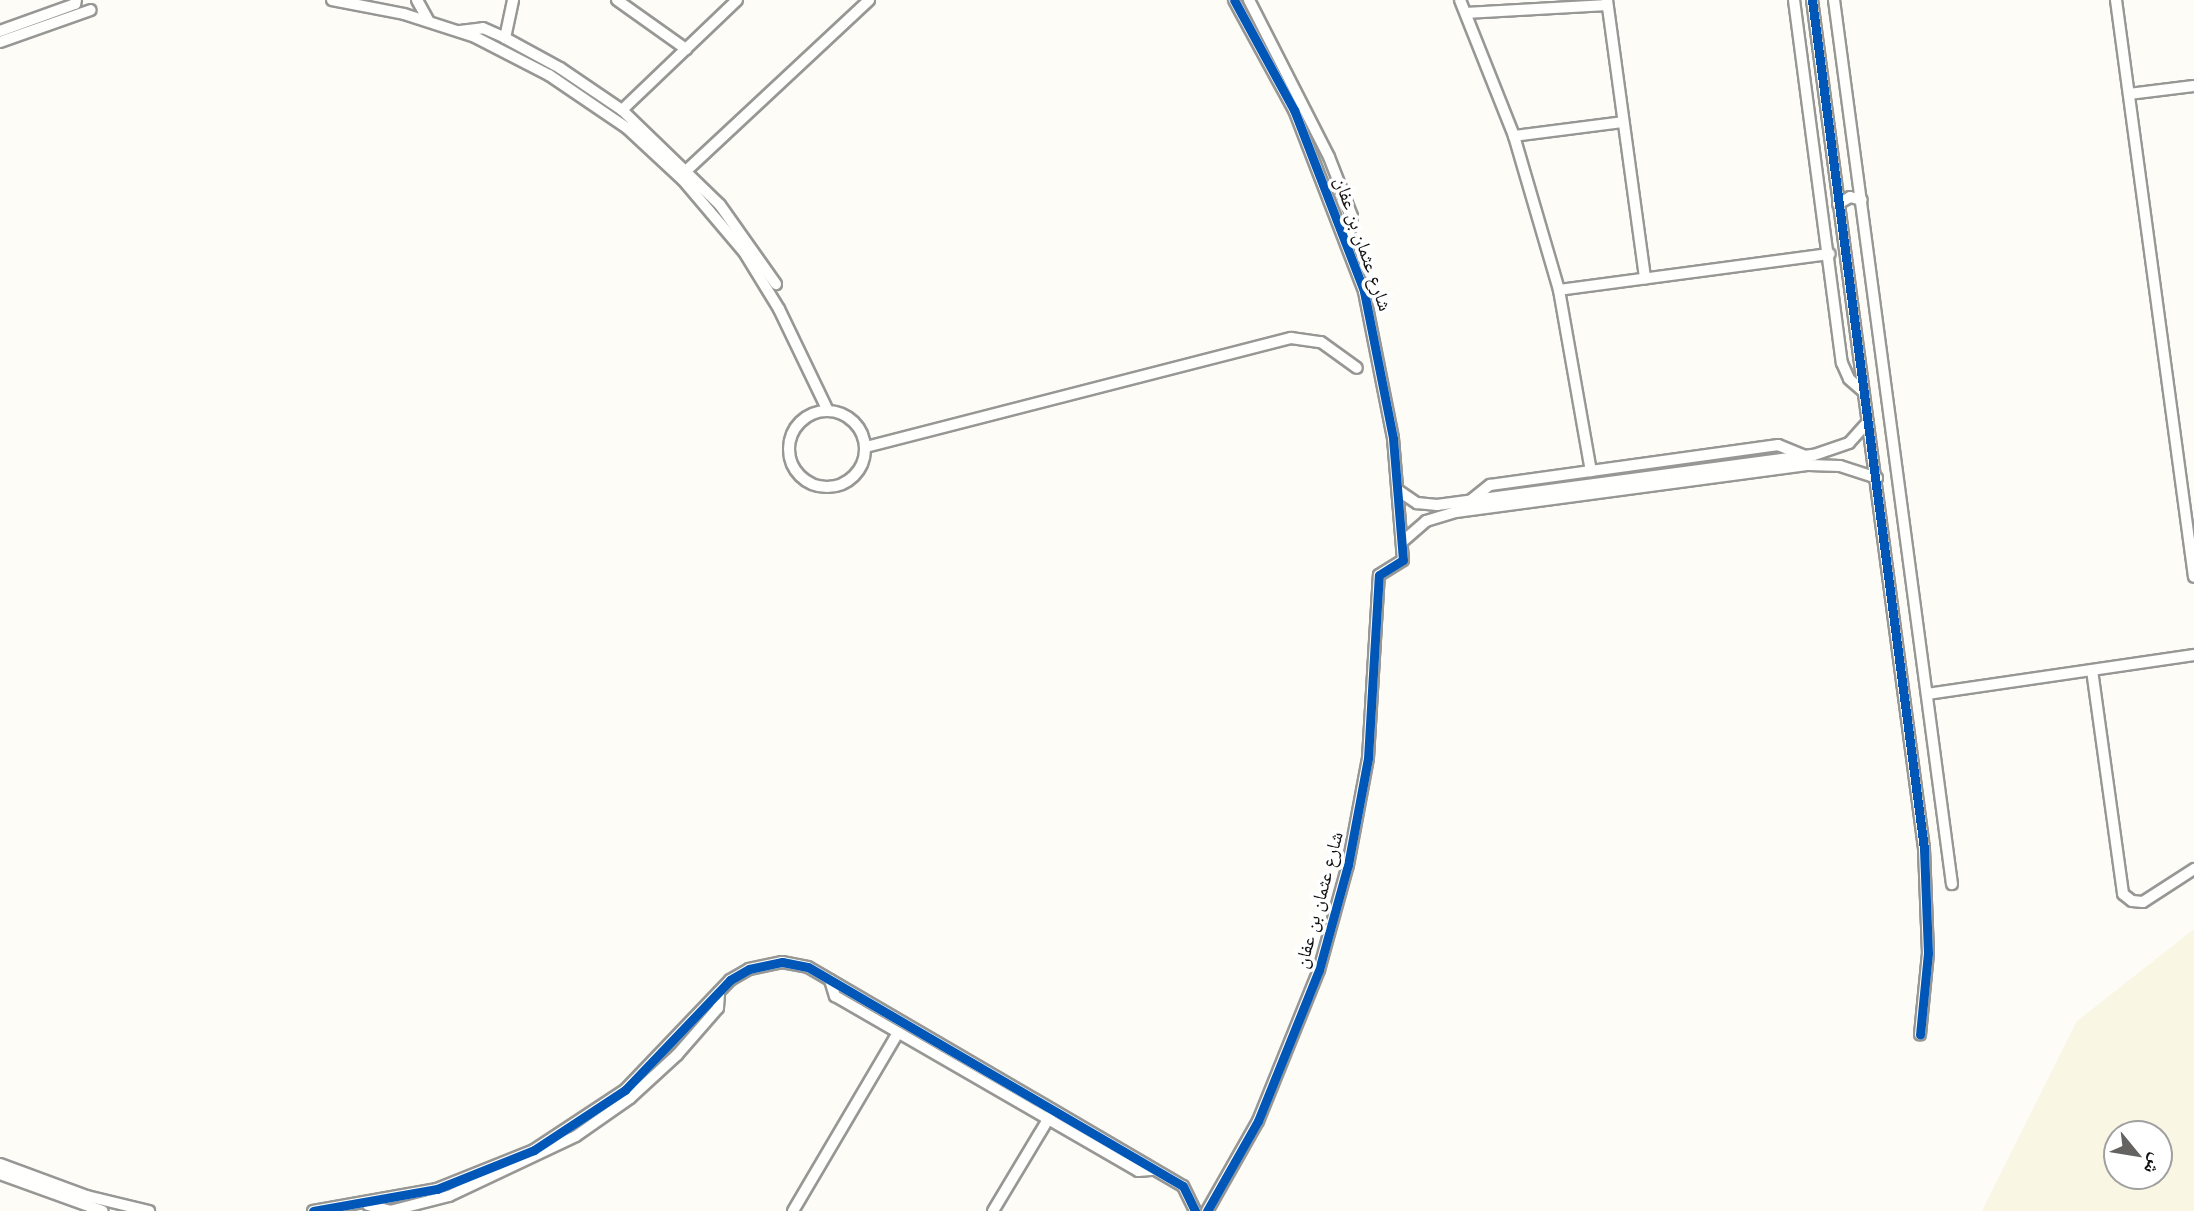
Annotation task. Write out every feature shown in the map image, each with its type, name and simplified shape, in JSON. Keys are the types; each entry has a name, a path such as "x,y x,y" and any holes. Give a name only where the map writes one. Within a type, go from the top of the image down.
{"street":[{"path":"0,31 75,4 76,0"},
{"path":"334,0 428,20 460,31 588,99 683,180 756,270 828,411 858,426 866,446"},
{"path":"380,9 390,0"},
{"path":"417,0 428,20"},
{"path":"505,38 513,0"},
{"path":"617,0 686,48"},
{"path":"622,110 737,0"},
{"name":"شارع عثمان بن عفان","path":"1206,1211 1280,1072 1335,918 1367,758 1379,575 1403,560 1399,491 1376,339 1347,243 1294,110 1234,0"},
{"path":"1460,0 1514,136 1559,290 1591,471"},
{"path":"1794,0 1830,254 1842,363 1849,379 1863,391"},
{"path":"1812,0 1927,874 1928,953 1920,1035"},
{"path":"1835,0 1952,884"},
{"path":"2116,0 2194,577"},
{"path":"687,170 868,1"},
{"path":"1255,2 1307,108 1344,195 1352,226 1347,243"},
{"path":"1466,13 1607,3 1644,278"},
{"path":"0,42 91,10"},
{"path":"460,31 477,27 505,38 560,68 622,110 687,170 735,224 776,284"},
{"path":"2129,94 2194,86"},
{"path":"1514,136 1623,122"},
{"path":"1835,174 1858,172"},
{"path":"1838,204 1850,197 1862,200"},
{"path":"1559,290 1830,254"},
{"path":"828,411 809,416 793,432 789,444 793,469 815,484 832,486 848,478 866,446 1291,338 1321,342 1357,368"},
{"path":"1399,491 1423,504 1470,501 1805,456 1842,447 1868,422"},
{"path":"1470,501 1490,485 1777,445 1805,456"},
{"path":"1402,542 1426,521 1470,510 1809,465 1840,466 1877,478"},
{"path":"1927,694 2194,655"},
{"path":"2092,670 2123,894 2132,901 2143,902 2194,869"},
{"path":"313,1211 368,1205 461,1182 575,1127 641,1076 719,992 743,971 782,962 802,965 830,980 1138,1171 1154,1170 1187,1190 1195,1211"},
{"path":"830,980 835,996 1051,1115"},
{"path":"793,1211 898,1033"},
{"path":"993,1211 1051,1115"},
{"path":"0,1164 76,1193 149,1211"},
{"path":"0,1174 103,1211"}],"shaded area":[{"path":"2194,929 2194,1211 1982,1211 2077,1021"}],"cycle path":[{"path":"1207,1211 1258,1121 1319,970 1348,865 1368,758 1379,575 1403,560 1393,438 1364,291 1294,110 1234,0"},
{"path":"1812,0 1924,849 1928,953 1920,1035"},
{"path":"313,1211 437,1189 534,1150 625,1090 730,980 749,969 782,962 808,967 1183,1186 1195,1211"}]}
